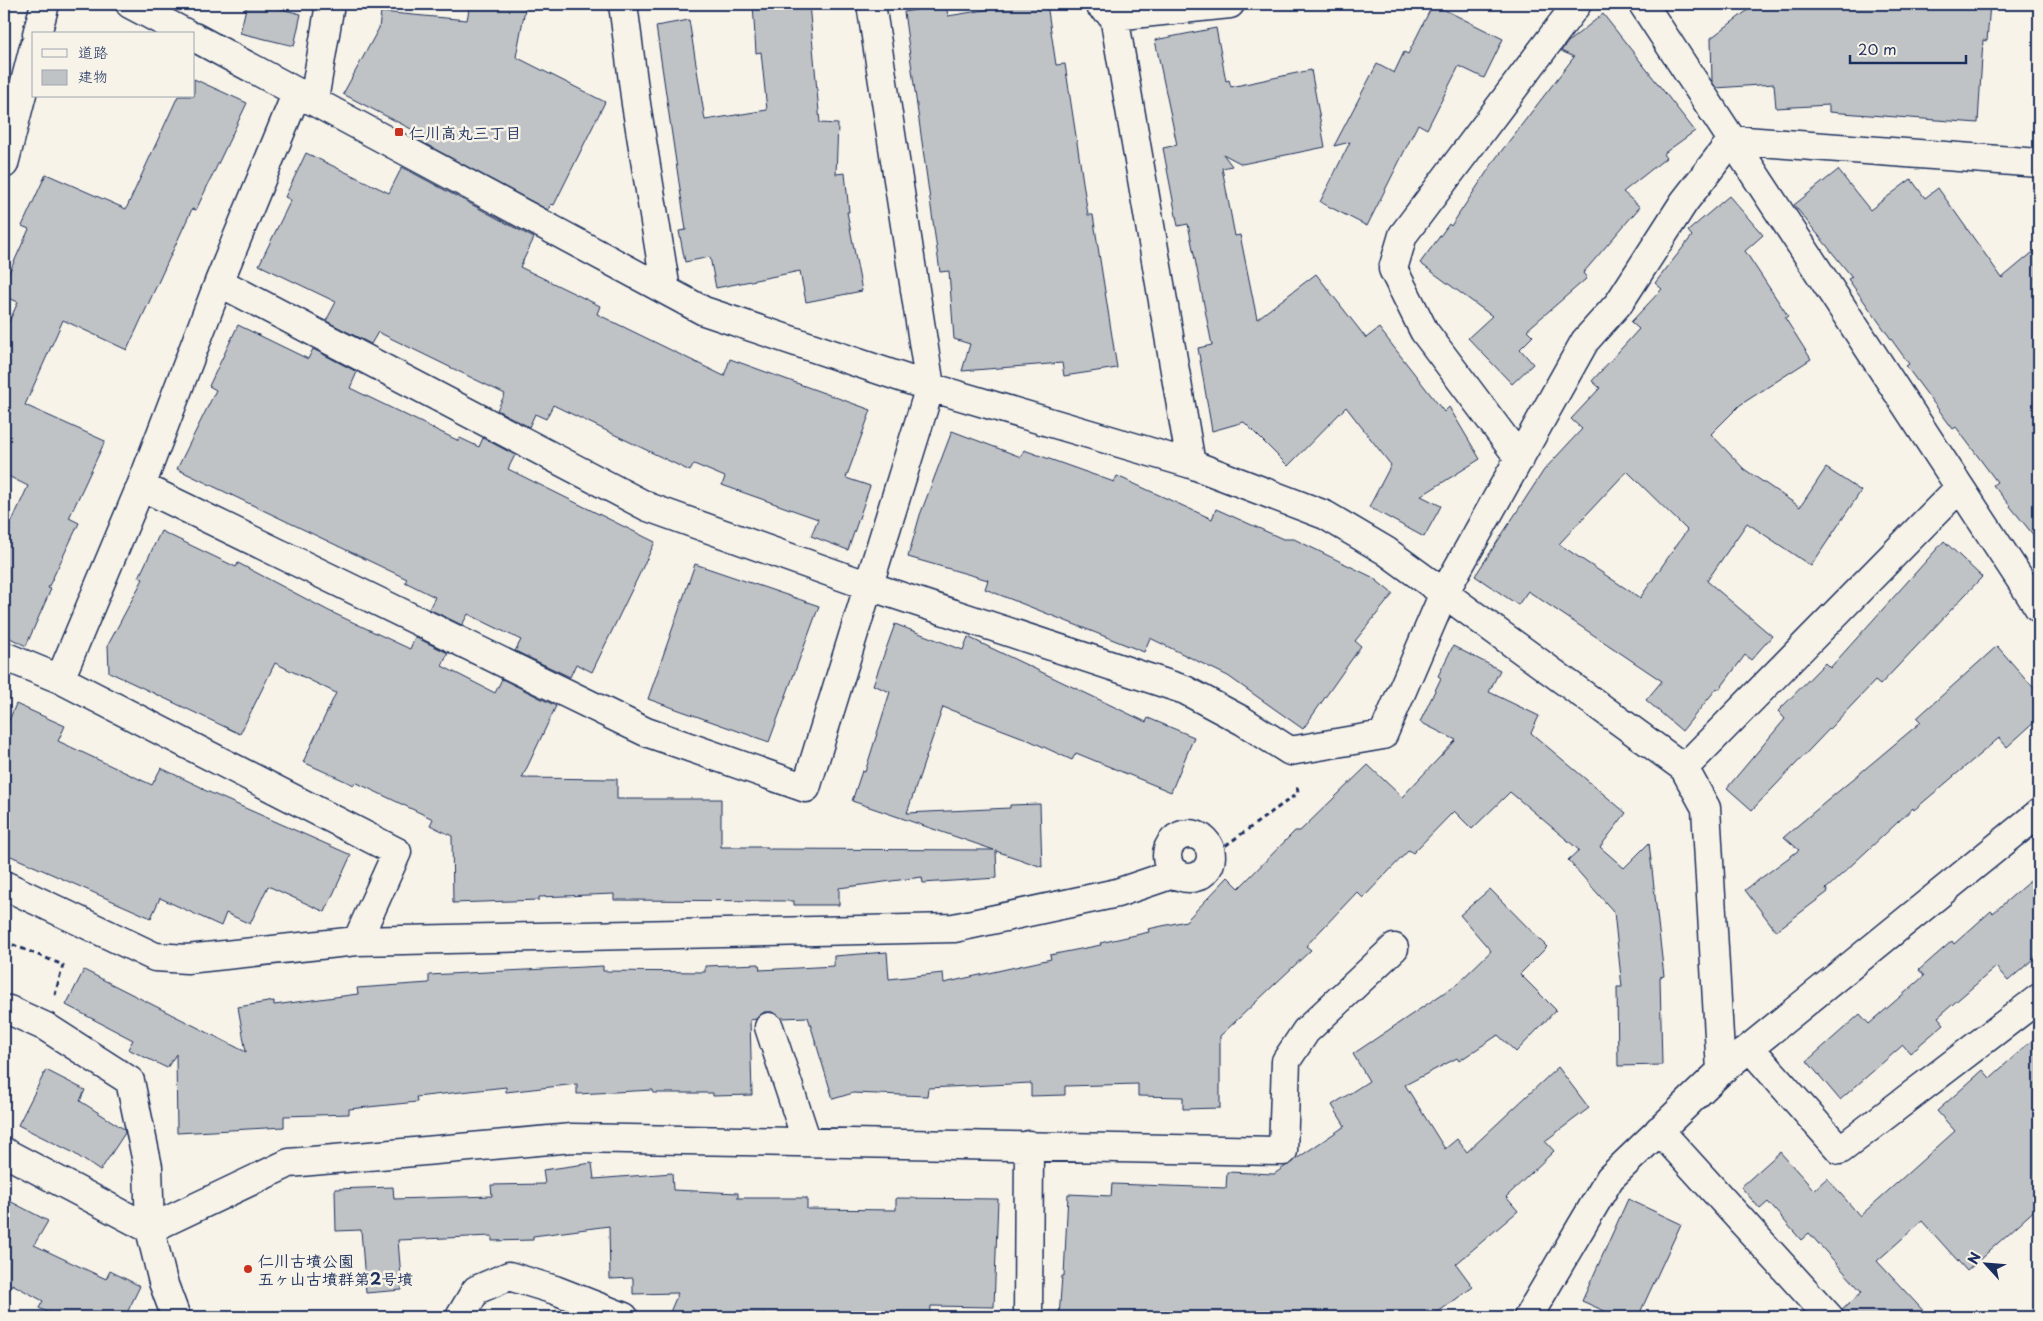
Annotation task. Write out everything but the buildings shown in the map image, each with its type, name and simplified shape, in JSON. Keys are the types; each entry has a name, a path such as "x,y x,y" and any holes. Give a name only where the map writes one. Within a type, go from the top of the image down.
{"street":[{"path":"38,32 45,4"},
{"path":"130,4 183,32"},
{"path":"60,679 141,486 219,282 306,96 330,4"},
{"path":"623,4 636,104 666,290"},
{"path":"141,486 646,732 806,788 930,387 871,4"},
{"path":"1191,464 1109,8 1230,4"},
{"path":"1520,459 1424,331 1393,269 1403,235 1577,4"},
{"path":"1643,4 2039,608"},
{"path":"195,38 704,311 930,387 1191,464 1325,515 1386,551 1684,768 1706,808 1721,1070"},
{"path":"4,164 32,55"},
{"path":"219,282 648,507 869,586 1185,690 1243,721 1290,751 1383,735 1444,594 1585,341 1619,302 1684,202 1732,140"},
{"path":"1732,140 2039,163"},
{"path":"1684,768 1959,488"},
{"path":"4,656 60,679 397,852 358,941"},
{"path":"1533,1315 1610,1178 1721,1070 2039,813"},
{"path":"1186,834 1198,836 1208,844 1211,856 1208,868 1197,876 1185,877 1176,873 1168,860 1168,850 1179,836 1186,834"},
{"path":"4,885 155,956 188,959 358,941 954,928 1117,893 1176,873"},
{"path":"150,1229 289,1163 572,1138 1283,1151 1286,1062 1306,1031 1394,948"},
{"path":"1750,1048 1840,1150 2039,998"},
{"path":"4,1010 9,1010 46,1027 130,1081 148,1167 150,1229 163,1282 176,1317"},
{"path":"769,1027 807,1142"},
{"path":"1659,1130 1829,1317"},
{"path":"1028,1317 1029,1145"},
{"path":"4,1152 150,1229"},
{"path":"460,1317 476,1290 509,1276 555,1290 624,1317"}],"path":[{"path":"1211,856 1298,794 1290,751"},
{"path":"4,943 63,965"}],"place":[{"name":"仁川高丸三丁目","path":"399,132"},
{"name":"仁川古墳公園 五ヶ山古墳群第2号墳","path":"248,1269"}]}
